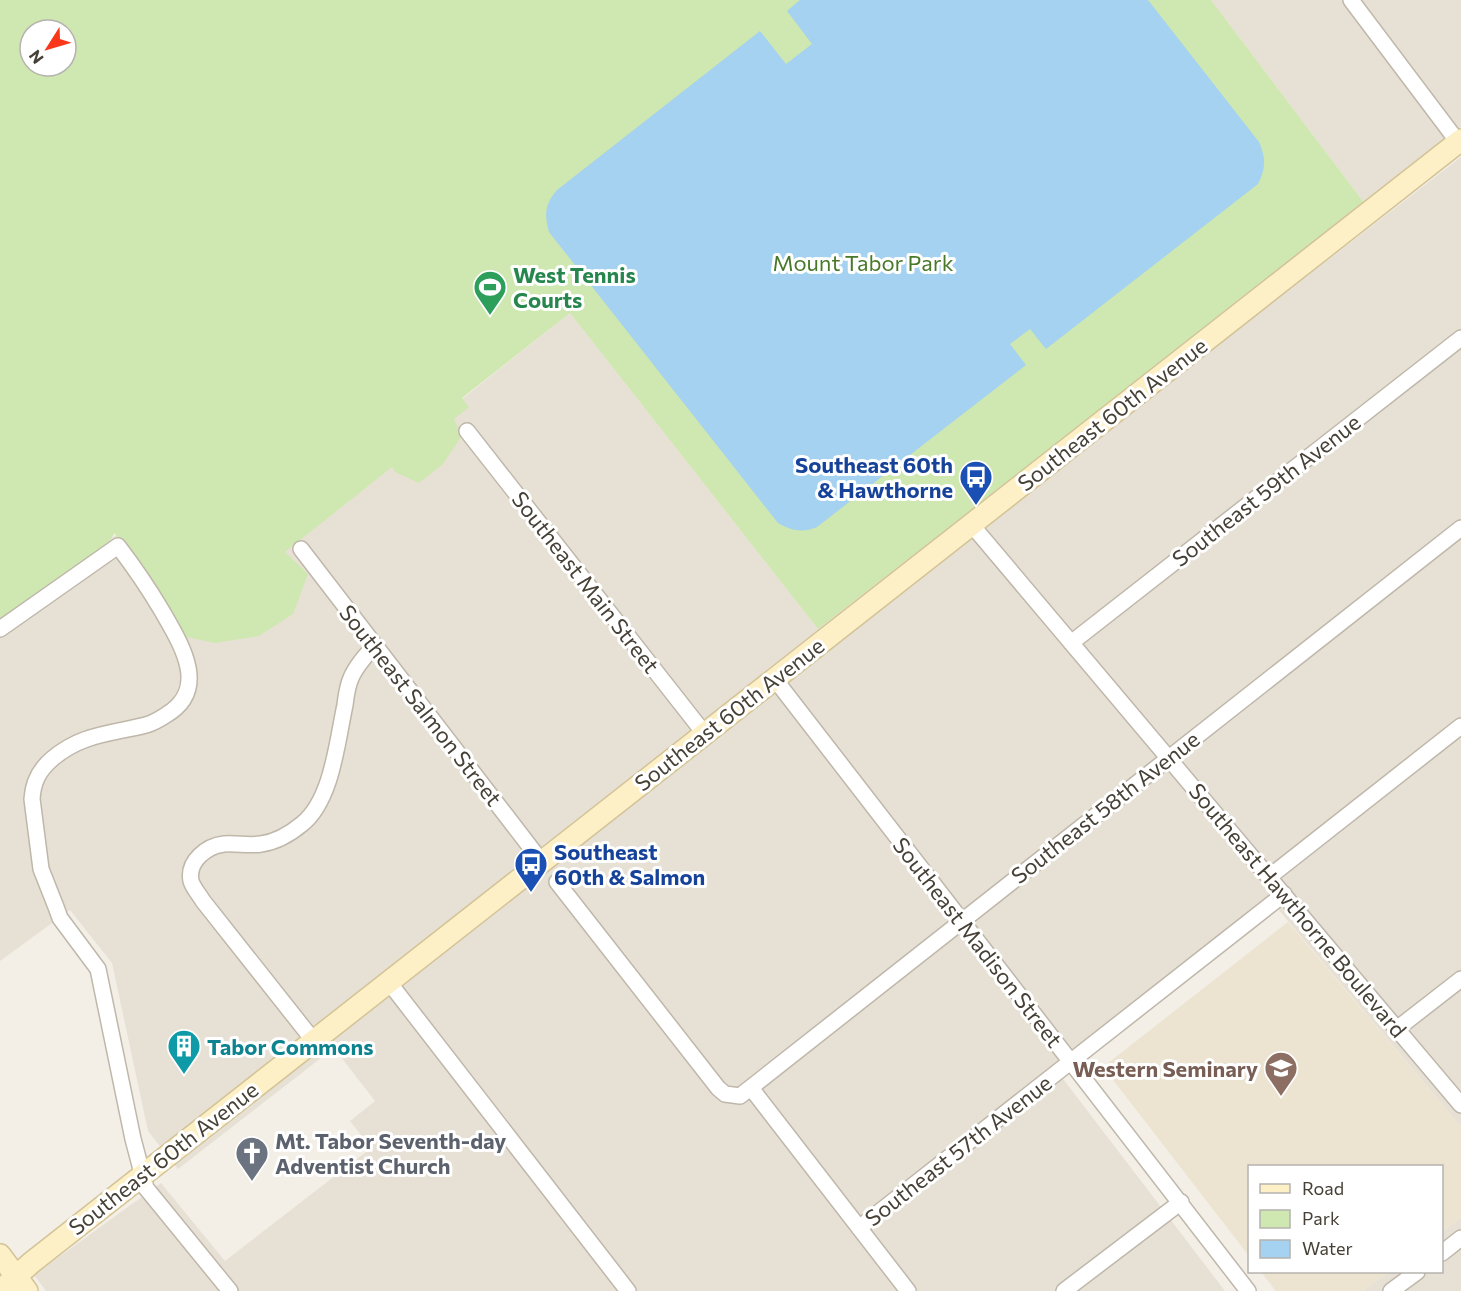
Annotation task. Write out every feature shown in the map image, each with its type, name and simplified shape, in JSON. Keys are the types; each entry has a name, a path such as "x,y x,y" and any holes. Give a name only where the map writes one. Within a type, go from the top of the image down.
{"main road":[{"name":"Southeast 60th Avenue","path":"0,1291 22,1284 141,1175 1460,141"},
{"path":"0,1255 22,1284"}],"street":[{"path":"1351,0 1460,141"},
{"name":"Southeast 59th Avenue","path":"1071,643 1461,338"},
{"name":"Southeast Main Street","path":"468,431 704,734"},
{"name":"Southeast Hawthorne Boulevard","path":"971,524 1461,1105"},
{"name":"Southeast 58th Avenue","path":"751,1088 1461,528"},
{"path":"0,629 118,546 150,591 185,654 189,685 184,700 179,706 164,717 147,725 92,736 71,745 46,765 39,773 32,789 42,869 52,899 60,918 98,969 141,1175 149,1193 230,1291"},
{"name":"Southeast Salmon Street","path":"301,549 541,861"},
{"path":"313,1040 203,901 191,880 191,873 200,855 213,846 272,842 303,823 319,804 328,779 350,679 361,661 375,645"},
{"name":"Southeast Madison Street","path":"774,678 1248,1291"},
{"path":"1269,877 1461,726"},
{"path":"557,882 722,1092 729,1096 740,1096 751,1088 908,1291"},
{"name":"Southeast 57th Avenue","path":"859,1228 1284,894"},
{"path":"1398,1028 1461,979"},
{"path":"388,981 628,1291"},
{"path":"1064,1291 1181,1203"},
{"path":"1443,1252 1461,1238"},
{"path":"1391,1291 1416,1273"}],"shaded area":[{"path":"1211,0 1461,0 1461,128 1365,204"},
{"path":"1461,157 1461,1127 1267,896 1054,1067 1225,1291 46,1291 34,1275 161,1183 225,1261 371,1148 350,1121 375,1101 334,1048 178,1169 148,1131 112,963 70,910 0,961 0,602 52,569 132,527 468,406 462,399 570,313 818,629 947,528 966,540"},
{"name":"Western Seminary","path":"1288,922 1461,1127 1461,1217 1443,1231 1443,1165 1248,1165 1248,1255 1103,1067"},
{"path":"1461,1217 1461,1291 1362,1291 1388,1273 1443,1273 1443,1231"},
{"path":"1262,1273 1388,1273 1362,1291 1276,1291"}],"green space":[{"name":"Mount Tabor Park","path":"0,0 1211,0 1365,204 818,629 570,313 462,398 469,407 454,419 462,436 442,465 419,483 395,472 392,467 285,552 308,574 293,614 259,636 215,643 177,635 145,591 144,565 127,562 115,533 86,572 0,638"}],"water":[{"path":"800,0 1148,0 1259,142 1264,163 1258,184 1046,349 1030,329 1010,344 1026,365 817,527 807,530 788,528 778,523 549,232 546,220 548,205 557,190 760,31 786,64 812,44 787,11"}],"place":[{"name":"West Tennis Courts","path":"490,316"},
{"name":"Southeast 60th & Hawthorne","path":"976,506"},
{"name":"Southeast 60th & Salmon","path":"531,893"},
{"name":"Tabor Commons","path":"184,1075"},
{"name":"Western Seminary","path":"1281,1097"},
{"name":"Mt. Tabor Seventh-day Adventist Church","path":"252,1182"}]}
